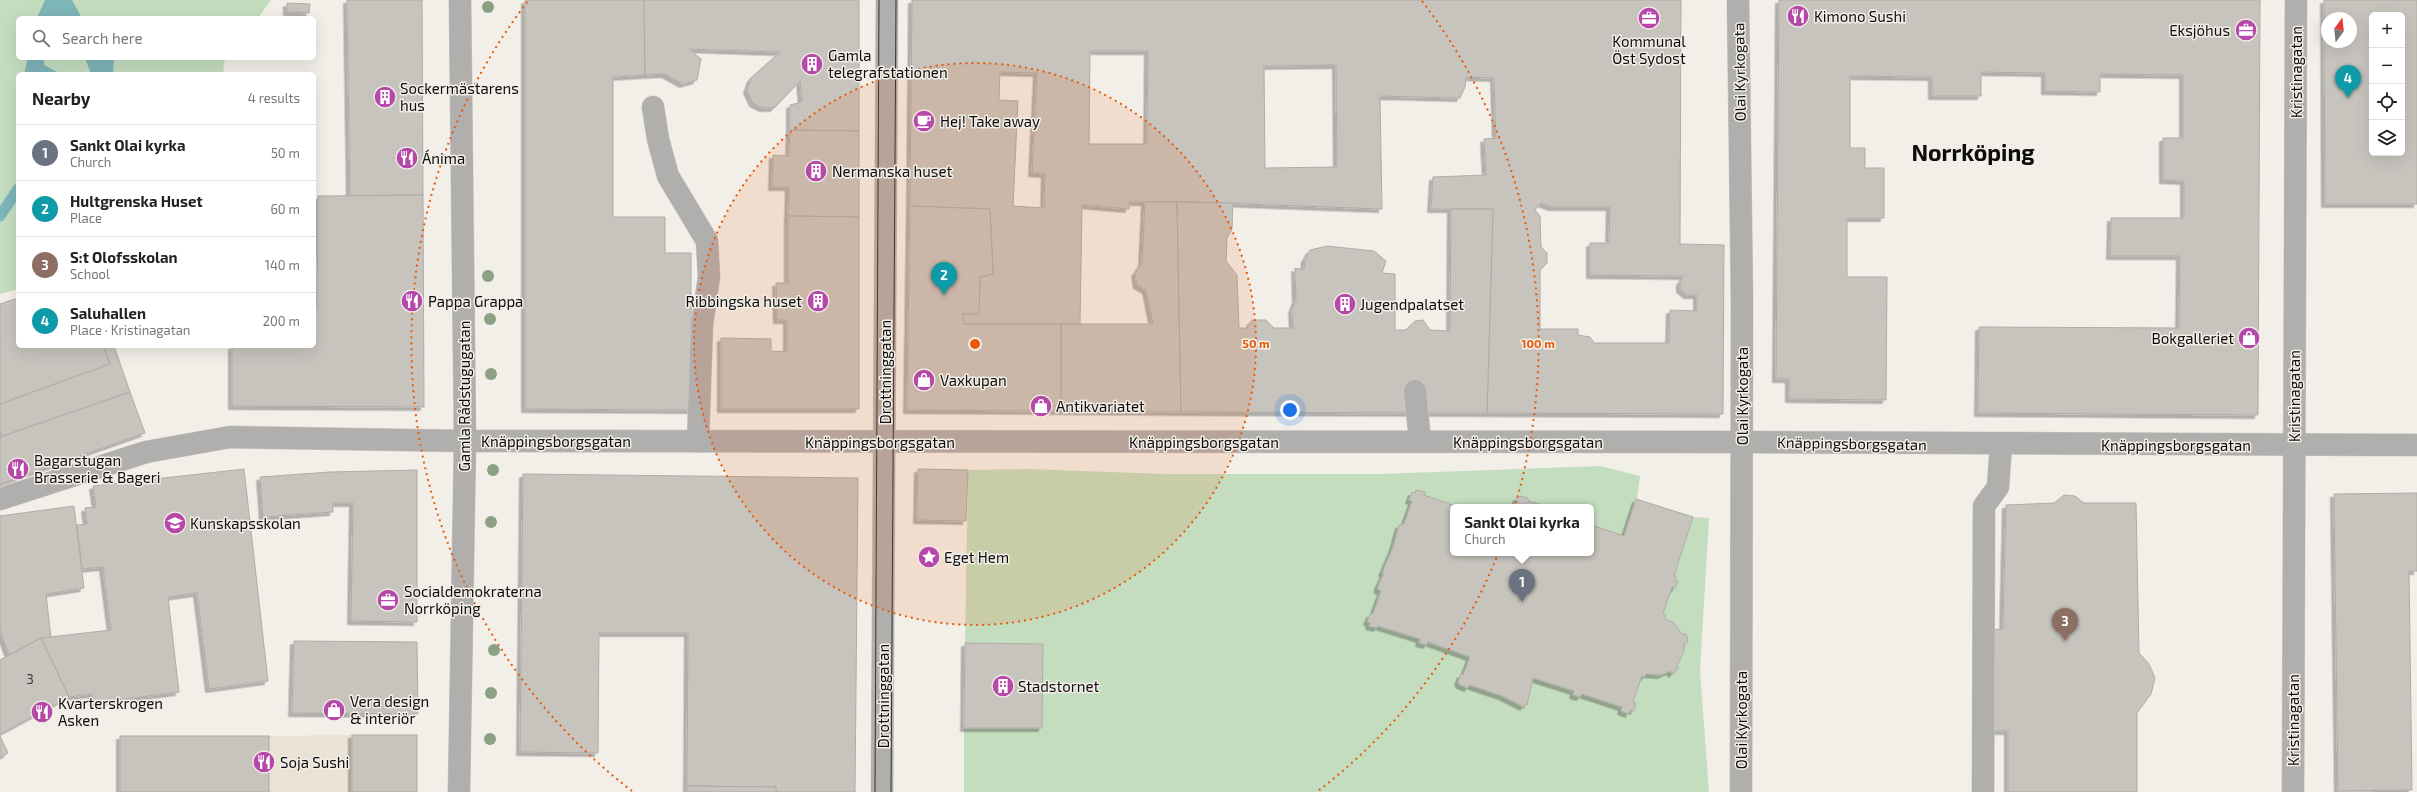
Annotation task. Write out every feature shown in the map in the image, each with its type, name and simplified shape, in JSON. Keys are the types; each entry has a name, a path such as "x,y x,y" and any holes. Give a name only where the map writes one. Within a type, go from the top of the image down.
{"street":[{"name":"Gamla Rådstugugatan","path":"459,792 465,441 460,0"},
{"name":"Drottninggatan","path":"882,792 887,0"},
{"name":"Olai Kyrkogata","path":"1738,0 1741,442 1741,792"},
{"name":"Kristinagatan","path":"2294,792 2296,0"},
{"path":"653,108 658,139 668,176 707,241 709,277 702,324 698,441"},
{"path":"1415,391 1420,441"},
{"name":"Knäppingsborgsgatan","path":"0,499 146,452 230,437 465,441 1420,441 2417,445"},
{"path":"1983,792 1984,506 1998,486 2001,444"}],"shaded area":[{"path":"352,735 352,792 269,792 269,736"}],"green space":[{"path":"0,0 271,0 259,16 16,16 16,60 226,60 223,72 16,72 16,290 0,294"},
{"path":"1600,466 1640,476 1637,499 1693,517 1709,518 1700,671 1709,792 964,792 964,728 1042,728 1043,644 965,643 968,470 1028,469 1164,474 1379,474"}],"water":[{"path":"45,0 72,0 81,16 38,16"},
{"path":"28,60 44,60 44,65 57,72 24,72"},
{"path":"86,60 114,60 113,72 90,72"}],"building":[{"name":"Sockermästarens hus","path":"347,0 422,0 423,195 350,196"},
{"path":"525,0 644,0 645,75 613,77 613,217 665,217 665,253 691,253 691,410 525,409"},
{"name":"Gamla telegrafstationen","path":"644,0 859,0 859,131 790,130 790,105 802,102 800,81 774,108 763,108 753,103 747,90 751,78 780,52 689,49 701,59 697,80 683,84 665,74 645,75"},
{"path":"912,0 1681,0 1680,244 1724,245 1723,414 1487,413 1493,209 1431,209 1433,177 1486,175 1484,139 1496,138 1494,78 1466,77 1465,87 1460,98 1380,96 1382,209 1194,202 1129,202 1129,209 1082,205 1080,324 964,324 963,314 979,314 980,277 993,274 990,209 910,206","holes":["1090,51 1148,51 1147,144 1089,144","1336,65 1337,167 1265,168 1264,66","1000,72 1037,73 1032,173 1045,174 1044,208 1013,206 1018,101 999,100","1541,203 1552,207 1610,207 1609,243 1590,243 1590,275 1684,276 1680,282 1680,289 1687,295 1697,295 1697,311 1670,310 1669,343 1594,343 1590,337 1578,335 1578,329 1540,329 1540,270 1547,263 1547,253 1541,247 1540,216 1535,210"]},
{"path":"1779,0 2260,0 2258,415 1978,413 1979,327 2179,328 2180,256 2110,256 2111,218 2184,218 2184,181 2163,180 2163,138 2183,138 2183,75 2100,74 2100,92 2045,91 2045,73 1981,72 1981,96 1932,96 1932,77 1850,76 1850,148 1865,148 1865,168 1884,168 1884,218 1847,218 1847,277 1887,277 1886,400 1789,399 1789,379 1776,379"},
{"path":"2324,0 2417,0 2417,204 2325,204 2324,48 2357,48 2357,12 2324,12"},
{"path":"287,3 310,4 309,13 287,12"},
{"name":"Nermanska huset","path":"790,130 859,131 859,217 788,216 789,187 772,187 773,155 789,156"},
{"path":"423,195 424,407 232,406 232,348 316,348 318,196"},
{"path":"1145,202 1177,202 1181,412 1061,411 1061,324 1153,324 1146,290 1137,285 1135,273 1142,263"},
{"name":"Jugendpalatset","path":"1177,202 1233,203 1232,229 1227,238 1226,261 1237,275 1239,328 1247,328 1252,320 1266,320 1274,328 1293,328 1292,310 1296,299 1295,268 1304,270 1305,259 1310,250 1327,246 1374,251 1386,261 1382,273 1395,274 1395,330 1406,330 1415,321 1423,320 1430,330 1450,331 1451,209 1493,209 1487,413 1181,412"},
{"path":"910,206 990,209 993,274 980,277 979,314 963,314 964,324 1061,324 1061,411 907,410"},
{"name":"Ribbingska huset","path":"788,216 859,217 859,409 721,409 721,338 771,339 771,351 787,352 787,320 777,320 776,283 788,283"},
{"path":"16,299 16,348 104,348 110,364 0,404 0,304"},
{"path":"104,348 115,348 130,392 3,436 0,431 0,404 110,364"},
{"path":"130,392 145,433 0,484 0,437"},
{"path":"244,469 268,681 209,689 197,593 168,597 179,692 93,703 92,694 69,697 41,638 111,630 103,567 82,569 77,525 87,524 85,508 96,507 93,486"},
{"path":"918,469 968,470 966,521 917,520"},
{"path":"417,470 417,622 351,621 353,503 333,503 333,512 263,517 260,477 330,472"},
{"path":"523,474 858,478 855,792 776,792 776,787 687,786 688,633 599,633 598,753 520,752"},
{"path":"1416,490 1425,492 1424,495 1450,504 1450,556 1594,556 1594,526 1624,536 1636,499 1693,517 1674,576 1676,576 1675,580 1678,581 1675,589 1672,587 1663,614 1666,615 1665,619 1674,623 1682,634 1686,634 1688,642 1684,643 1684,651 1677,666 1679,668 1672,674 1670,671 1661,675 1646,674 1645,677 1642,676 1633,702 1636,703 1634,711 1630,710 1629,714 1621,711 1622,707 1582,694 1580,697 1573,695 1574,691 1533,678 1527,705 1525,704 1524,707 1502,696 1469,685 1468,688 1460,685 1458,682 1461,674 1463,675 1470,657 1428,642 1427,645 1419,643 1420,639 1378,626 1377,628 1369,626 1370,623 1367,622 1370,614 1373,614 1381,591 1378,590 1378,586 1384,573 1382,573 1393,547 1399,525 1404,524 1412,501 1409,500 1412,492 1415,493"},
{"path":"2417,493 2417,571 2409,571 2412,790 2338,791 2334,494"},
{"path":"2064,495 2075,496 2084,503 2136,503 2139,653 2149,664 2155,678 2151,694 2137,713 2137,792 2008,792 2008,731 1993,731 1991,630 2003,629 2006,505 2054,503"},
{"path":"1520,496 1528,498 1528,501 1538,504 1514,504 1517,497 1520,498"},
{"path":"74,506 84,588 46,594 51,637 41,638 9,655 0,630 0,516"},
{"path":"41,638 69,697 0,734 0,660"},
{"path":"294,641 417,642 418,714 292,713"},
{"name":"Stadstornet","path":"965,643 1043,644 1042,728 964,728"},
{"path":"352,735 417,735 417,792 352,792"},
{"path":"0,736 8,753 0,758"},
{"path":"120,736 269,736 269,792 120,792"},
{"path":"687,786 776,787 776,792 687,792"}],"waterway":[{"path":"0,216 16,192"}],"tram line":[{"path":"875,792 879,0"},
{"path":"891,792 896,0"}],"place":[{"name":"Kimono Sushi","path":"1798,16"},
{"name":"Kommunal Öst Sydost","path":"1649,18"},
{"name":"Eksjöhus","path":"2246,30"},
{"name":"Gamla telegrafstationen","path":"812,64"},
{"name":"Sockermästarens hus","path":"385,97"},
{"name":"Saluhallen","path":"2348,98"},
{"name":"Hej! Take away","path":"924,121"},
{"name":"Ánima","path":"407,158"},
{"name":"Nermanska huset","path":"816,171"},
{"name":"Hultgrenska Huset","path":"944,295"},
{"name":"Pappa Grappa","path":"412,301"},
{"name":"Ribbingska huset","path":"818,301"},
{"name":"Jugendpalatset","path":"1345,304"},
{"name":"Bokgalleriet","path":"2249,338"},
{"name":"Vaxkupan","path":"924,380"},
{"name":"Antikvariatet","path":"1041,406"},
{"name":"Bagarstugan Brasserie & Bageri","path":"18,469"},
{"name":"Kunskapsskolan","path":"175,523"},
{"name":"Eget Hem","path":"929,557"},
{"name":"Socialdemokraterna Norrköping","path":"388,600"},
{"name":"Sankt Olai kyrka","path":"1522,602"},
{"name":"S:t Olofsskolan","path":"2065,641"},
{"name":"Stadstornet","path":"1003,686"},
{"name":"Vera design & interiör","path":"334,710"},
{"name":"Kvarterskrogen Asken","path":"42,712"},
{"name":"Soja Sushi","path":"264,762"}],"district":[{"name":"Norrköping","path":"1973,152"}]}
